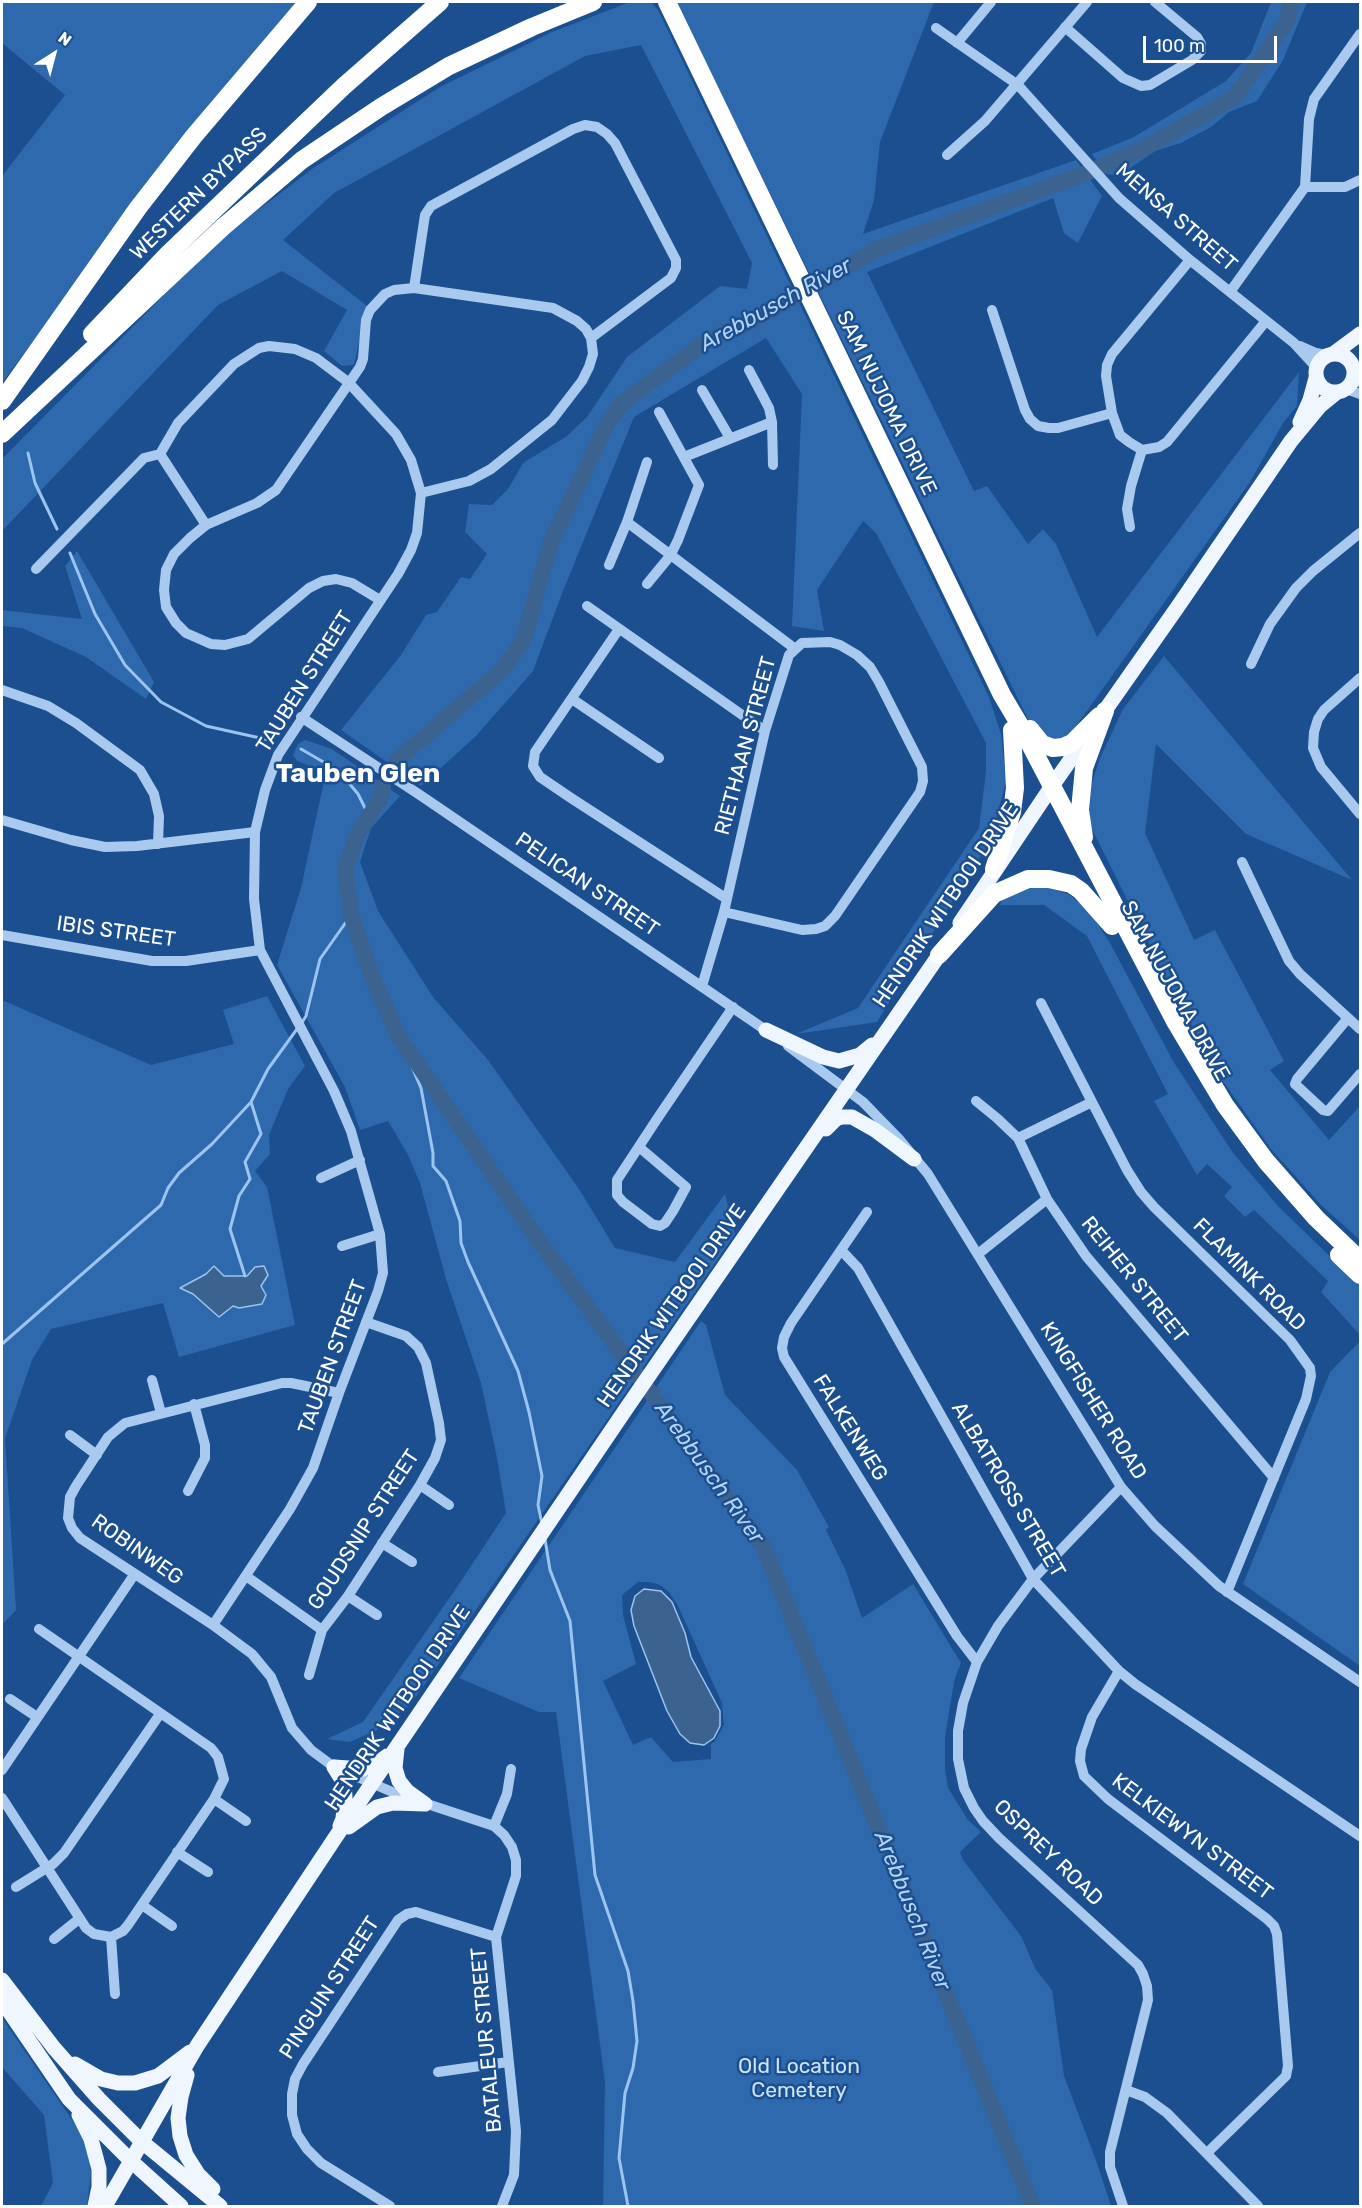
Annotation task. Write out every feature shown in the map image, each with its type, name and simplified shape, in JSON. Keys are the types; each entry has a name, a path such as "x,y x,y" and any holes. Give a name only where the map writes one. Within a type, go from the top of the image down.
{"highway":[{"path":"2,401 138,208 194,136 308,2"},
{"name":"WESTERN BYPASS","path":"2,433 168,254 344,86 440,2"},
{"path":"2,433 223,227 302,160 381,107 449,66 532,27 593,2"},
{"name":"SAM NUJOMA DRIVE","path":"667,2 1002,695 1021,727 1048,791 1112,926 1163,1025 1214,1106 1263,1174 1320,1237 1360,1275"},
{"path":"1002,695 1042,744 1053,748 1072,743 1105,711"},
{"name":"SAM NUJOMA DRIVE","path":"1002,695 1012,730 1090,858 1176,1023 1226,1105 1266,1161 1316,1218 1360,1260"},
{"path":"1090,858 1081,820 1081,795 1088,753 1105,711"},
{"path":"994,869 1012,812 1015,788 1012,730"},
{"path":"939,955 994,894 1028,879 1049,879 1071,884 1081,891 1112,926"}],"main road":[{"path":"1360,334 1322,358 1316,373 1326,391 1348,392 1356,374 1360,353"},
{"path":"1330,354 1345,357 1356,374"},
{"name":"HENDRIK WITBOOI DRIVE","path":"1291,441 1310,400 1316,373"},
{"name":"HENDRIK WITBOOI DRIVE","path":"105,2206 197,2046 335,1838 628,1406 939,955 994,869 1291,441 1320,406 1348,392"},
{"path":"766,1030 823,1057 839,1061 860,1055 883,1034"},
{"path":"797,1163 836,1119 846,1116 862,1121 914,1159"},
{"path":"334,1767 363,1769 372,1767 397,1749"},
{"path":"397,1749 395,1768 399,1780 407,1791 425,1804"},
{"path":"334,1767 344,1783 345,1797 343,1819 335,1838"},
{"path":"335,1838 363,1815 377,1807 393,1803 425,1804"},
{"path":"2,1980 54,2048 99,2099 141,2141 220,2206"},
{"path":"2,2001 69,2098 91,2139 99,2169 99,2187 95,2206"},
{"path":"54,2048 85,2071 101,2079 135,2083 158,2076 197,2046"},
{"path":"197,2046 181,2097 178,2118 180,2136 186,2155 198,2174 229,2206"},
{"path":"69,2098 130,2160 181,2206"}],"street":[{"path":"957,43 991,2"},
{"path":"946,155 985,121 1087,2"},
{"path":"1065,27 1123,78 1141,86 1150,85 1192,60 1201,51 1201,44 1197,36 1155,2"},
{"name":"MENSA STREET","path":"936,28 1018,85 1106,185 1190,260 1294,343 1316,353 1330,354"},
{"path":"1230,292 1305,188 1309,119 1314,99 1360,34"},
{"path":"414,288 425,215 431,206 573,129 585,125 597,127 608,134 615,143 676,260 676,268 671,278 591,338"},
{"path":"1305,188 1344,187 1360,180"},
{"path":"1190,260 1112,354 1107,365 1106,376 1112,413 1120,435 1142,450 1159,447 1167,442 1266,321"},
{"path":"380,600 352,583 336,579 323,581 309,588 248,639 225,645 200,641 186,633 176,623 166,607 164,590 166,570 174,554 190,538 206,525 257,503 276,490 360,367 363,359 366,320 370,310 394,290 414,288 553,308 577,321 586,329 591,338 593,354 589,368 575,391 552,420 491,469 469,481 421,493"},
{"path":"992,310 1025,410 1038,426 1058,428 1112,413"},
{"name":"MENSA STREET","path":"1294,343 1316,373"},
{"name":"TAUBEN STREET","path":"160,454 178,423 234,364 259,348 269,346 294,349 316,358 348,382 401,440 411,460 421,493 417,533 411,550 278,755 265,790 255,832 254,899 260,950 334,1091 351,1131 380,1234 383,1273 320,1452 303,1488 213,1625"},
{"path":"749,370 765,400 772,422 773,465"},
{"path":"702,390 730,438"},
{"path":"647,584 670,556 684,527 699,484 659,412"},
{"path":"684,457 772,422"},
{"path":"1130,527 1127,509 1142,450"},
{"path":"36,569 144,458 160,454 206,525"},
{"path":"609,565 627,522 647,462"},
{"path":"627,522 794,648"},
{"path":"1251,664 1270,624 1296,588 1313,571 1360,533"},
{"path":"587,606 765,731"},
{"path":"619,629 536,752 532,759 535,771 571,798 727,899"},
{"name":"RIETHAAN STREET","path":"702,986 724,912 765,731 784,668 794,648 802,643 830,642 857,655 870,667 922,767 920,792 835,916 825,926 802,930 724,912"},
{"path":"1360,678 1324,710 1314,732 1313,748 1321,767 1360,814"},
{"path":"2,690 48,706 85,729 140,770 154,794 159,816 158,844"},
{"path":"572,699 658,758"},
{"name":"PELICAN STREET","path":"301,717 734,1007 847,1089"},
{"path":"2,820 105,847 158,844 255,832"},
{"path":"1242,862 1289,961 1360,1029"},
{"name":"IBIS STREET","path":"2,935 152,961 186,961 260,950"},
{"name":"FLAMINK ROAD","path":"1041,1003 1127,1170 1141,1192 1162,1216 1290,1340 1310,1368 1311,1376 1306,1399 1227,1592"},
{"path":"639,1147 686,1187 673,1211 660,1226 652,1224 631,1210 617,1195 617,1180 639,1147 734,1007"},
{"path":"1348,1018 1295,1084 1323,1110 1328,1111 1360,1074"},
{"name":"KINGFISHER ROAD","path":"847,1089 879,1118 942,1194 1121,1487 1175,1547 1227,1592 1360,1682"},
{"name":"REIHER STREET","path":"976,1101 1018,1138 1047,1199 1086,1256 1274,1478"},
{"path":"1018,1138 1092,1102"},
{"path":"321,1178 360,1160"},
{"path":"978,1254 1047,1199"},
{"name":"FALKENWEG","path":"867,1212 791,1323 784,1337 782,1348 784,1357 957,1636 977,1662"},
{"path":"342,1246 380,1234"},
{"name":"ALBATROSS STREET","path":"841,1250 858,1268 1033,1579 1119,1671 1135,1684 1360,1836"},
{"name":"GOUDSNIP STREET","path":"309,1675 314,1651 322,1630 348,1596 420,1485 435,1458 441,1440 426,1363 418,1347 406,1336 366,1322"},
{"path":"152,1380 161,1413"},
{"name":"ROBINWEG","path":"339,1393 282,1383 133,1420 116,1428 97,1455 70,1497 68,1518 80,1538 245,1648 265,1668 298,1736 311,1750 334,1767 373,1783"},
{"path":"188,1491 201,1470 206,1453 194,1404"},
{"path":"70,1435 97,1455"},
{"path":"420,1485 449,1506"},
{"name":"OSPREY ROAD","path":"1121,1487 1033,1579 998,1626 977,1662 963,1703 958,1731 957,1759 961,1777 974,1808 999,1838 1138,1965 1143,1974 1148,2000 1110,2152 1110,2167 1123,2206"},
{"path":"382,1543 412,1562"},
{"path":"2,1770 135,1575"},
{"path":"246,1576 322,1630"},
{"path":"348,1596 377,1615"},
{"path":"2,1798 6,1815 47,1867 79,1918 94,1934 111,1937 123,1931 142,1905 214,1799 224,1779 218,1757 211,1748 39,1629"},
{"name":"KELKIEWYN STREET","path":"1119,1671 1092,1718 1081,1749 1080,1761 1084,1776 1108,1799 1267,1919 1274,1926 1277,1934 1288,2066 1286,2076 1207,2153"},
{"path":"10,1699 37,1718"},
{"path":"16,1887 64,1853 160,1714"},
{"path":"373,1783 425,1804 494,1826 507,1794 511,1770"},
{"path":"214,1799 246,1821"},
{"name":"BATALEUR STREET","path":"494,1826 512,1847 516,1860 513,1889 496,1937 516,2131 516,2162 511,2186 502,2206"},
{"path":"177,1852 208,1872"},
{"path":"142,1905 172,1926"},
{"name":"PINGUIN STREET","path":"390,2206 321,2163 307,2149 297,2134 292,2115 295,2079 398,1920 407,1914 416,1912 496,1937"},
{"path":"54,1939 79,1918"},
{"path":"111,1937 115,1994"},
{"path":"438,2072 508,2062"},
{"path":"1126,2090 1156,2104 1258,2206"}],"green space":[{"path":"2,2 302,2 82,275 2,383 2,176 65,95 2,43"},
{"path":"630,2 651,2 658,10 989,697 1001,734 1006,781 992,838 877,1022 796,1034 858,1008 979,828 986,772 986,743 876,533 863,521 817,590 824,631 792,626 802,394 766,338 634,417 533,671 476,736 421,786 341,730 401,655 426,615 437,612 461,577 470,579 487,554 465,532 469,504 492,505 508,489 523,463 567,436 587,417 627,357 720,286 747,289 752,263 641,45 585,56 334,193 283,240 367,306 354,365 342,366 324,351 347,310 282,271 218,305 2,531 2,459 171,288 232,230 312,169 440,87 552,32"},
{"path":"676,2 934,2 880,142 874,200 863,234 1076,160 1102,196 1078,243 1064,233 1053,198 867,272 974,491 987,486 1028,544 1043,529 1056,544 1097,637 1299,372 1297,406 1283,423 1250,482 1072,732 1061,739 1050,738 1040,733 1028,719"},
{"path":"1271,2 1307,2 1283,60 1257,101 1229,112 1211,127 1181,143 1155,151 1126,171 1115,175 1107,174 1092,154 1134,137 1226,81 1251,53"},
{"path":"77,551 154,682 146,699 86,657 22,628 2,626 2,610 82,619 65,566"},
{"path":"1164,656 1352,880 1246,834 1156,744 1145,833 1194,940 1215,930 1284,1061 1270,1070 1329,1140 1360,1106 1360,1240 1321,1205 1271,1149 1222,1080 1168,982 1089,823 1091,786 1100,758 1123,709"},
{"path":"305,740 332,749 400,796 371,828 360,862 378,911 433,997 488,1060 579,1189 615,1248 675,1262 725,1194 735,1234 411,1704 377,1730 350,1742 327,1739 363,1722 506,1513 481,1383 446,1279 420,1183 407,1153 388,1121 360,1130 345,1087 277,965 301,888 326,772 297,761 293,755 298,744"},
{"path":"1045,886 1070,895 1091,913 1111,945 1173,1061 1233,1153 1279,1207 1360,1283 1360,1335 1321,1292 1328,1281 1254,1210 1245,1217 1224,1196 1232,1187 1207,1164 1197,1175 1154,1101 1168,1094 1087,936 1044,905 1000,905 1003,896 1023,888"},
{"path":"267,996 305,1066 288,1089 269,1135 270,1154 255,1171 267,1187 295,1325 179,1357 163,1303 51,1329 32,1360 5,1438 16,1610 2,1625 2,1000 151,1065 234,1044 223,1010"},
{"name":"Old Location Cemetery","path":"701,1321 706,1325 725,1395 797,1470 829,1527 826,1530 845,1569 862,1618 913,1584 961,1663 955,1678 945,1738 945,1768 948,1788 968,1820 981,1832 960,1852 963,1860 1021,1936 1036,1970 1052,1990 1064,2076 1111,2206 603,2206 605,2082 556,1712 539,1712 459,1678","holes":["638,1582 660,1585 669,1592 678,1606 722,1703 724,1725 711,1744 711,1759 673,1762 651,1737 633,1745 603,1681 636,1664 623,1615 622,1595"]},
{"path":"1360,1341 1360,1666 1243,1584 1330,1372"},
{"path":"2,2018 79,2130 88,2149 91,2173 87,2206 41,2206 53,2183 44,2115 2,2067"}],"shaded area":[{"path":"214,1266 224,1276 247,1276 255,1267 264,1266 268,1275 261,1286 266,1295 262,1304 239,1308 233,1306 219,1317 193,1294 180,1288 206,1274"},
{"path":"644,1589 661,1591 672,1602 685,1633 691,1657 720,1711 720,1726 714,1738 704,1745 690,1743 680,1734 667,1711 634,1626 631,1610 635,1596"}],"waterway":[{"name":"Arebbusch River","path":"397,760 502,670 523,641 551,542 607,424 622,403 708,340 752,321 877,249 1081,175 1141,150 1235,97 1287,21 1291,2"},
{"path":"28,453 35,483 57,529"},
{"path":"70,553 95,614 125,665 161,702 206,726 269,740"},
{"path":"301,749 339,771 358,794 369,816"},
{"name":"Arebbusch River","path":"383,786 380,799 357,835 345,869 351,915 373,979 399,1037 539,1241 763,1546 1033,2206"},
{"path":"301,1024 306,1016 320,959 351,915"},
{"path":"2,1344 161,1205 168,1188 179,1173 212,1144 251,1102 268,1069 297,1029"},
{"path":"399,1037 421,1088 433,1153 433,1166 446,1181 460,1221 461,1243 468,1262 518,1371 542,1476 538,1505 542,1524"},
{"path":"245,1276 230,1229 239,1196 250,1179 245,1162 261,1134 251,1102"},
{"path":"545,1539 550,1570 570,1621 595,1875 628,1971 633,2001 637,2041 633,2068 625,2093 619,2158 628,2206"}],"district":[{"name":"Tauben Glen","path":"358,774"}]}
